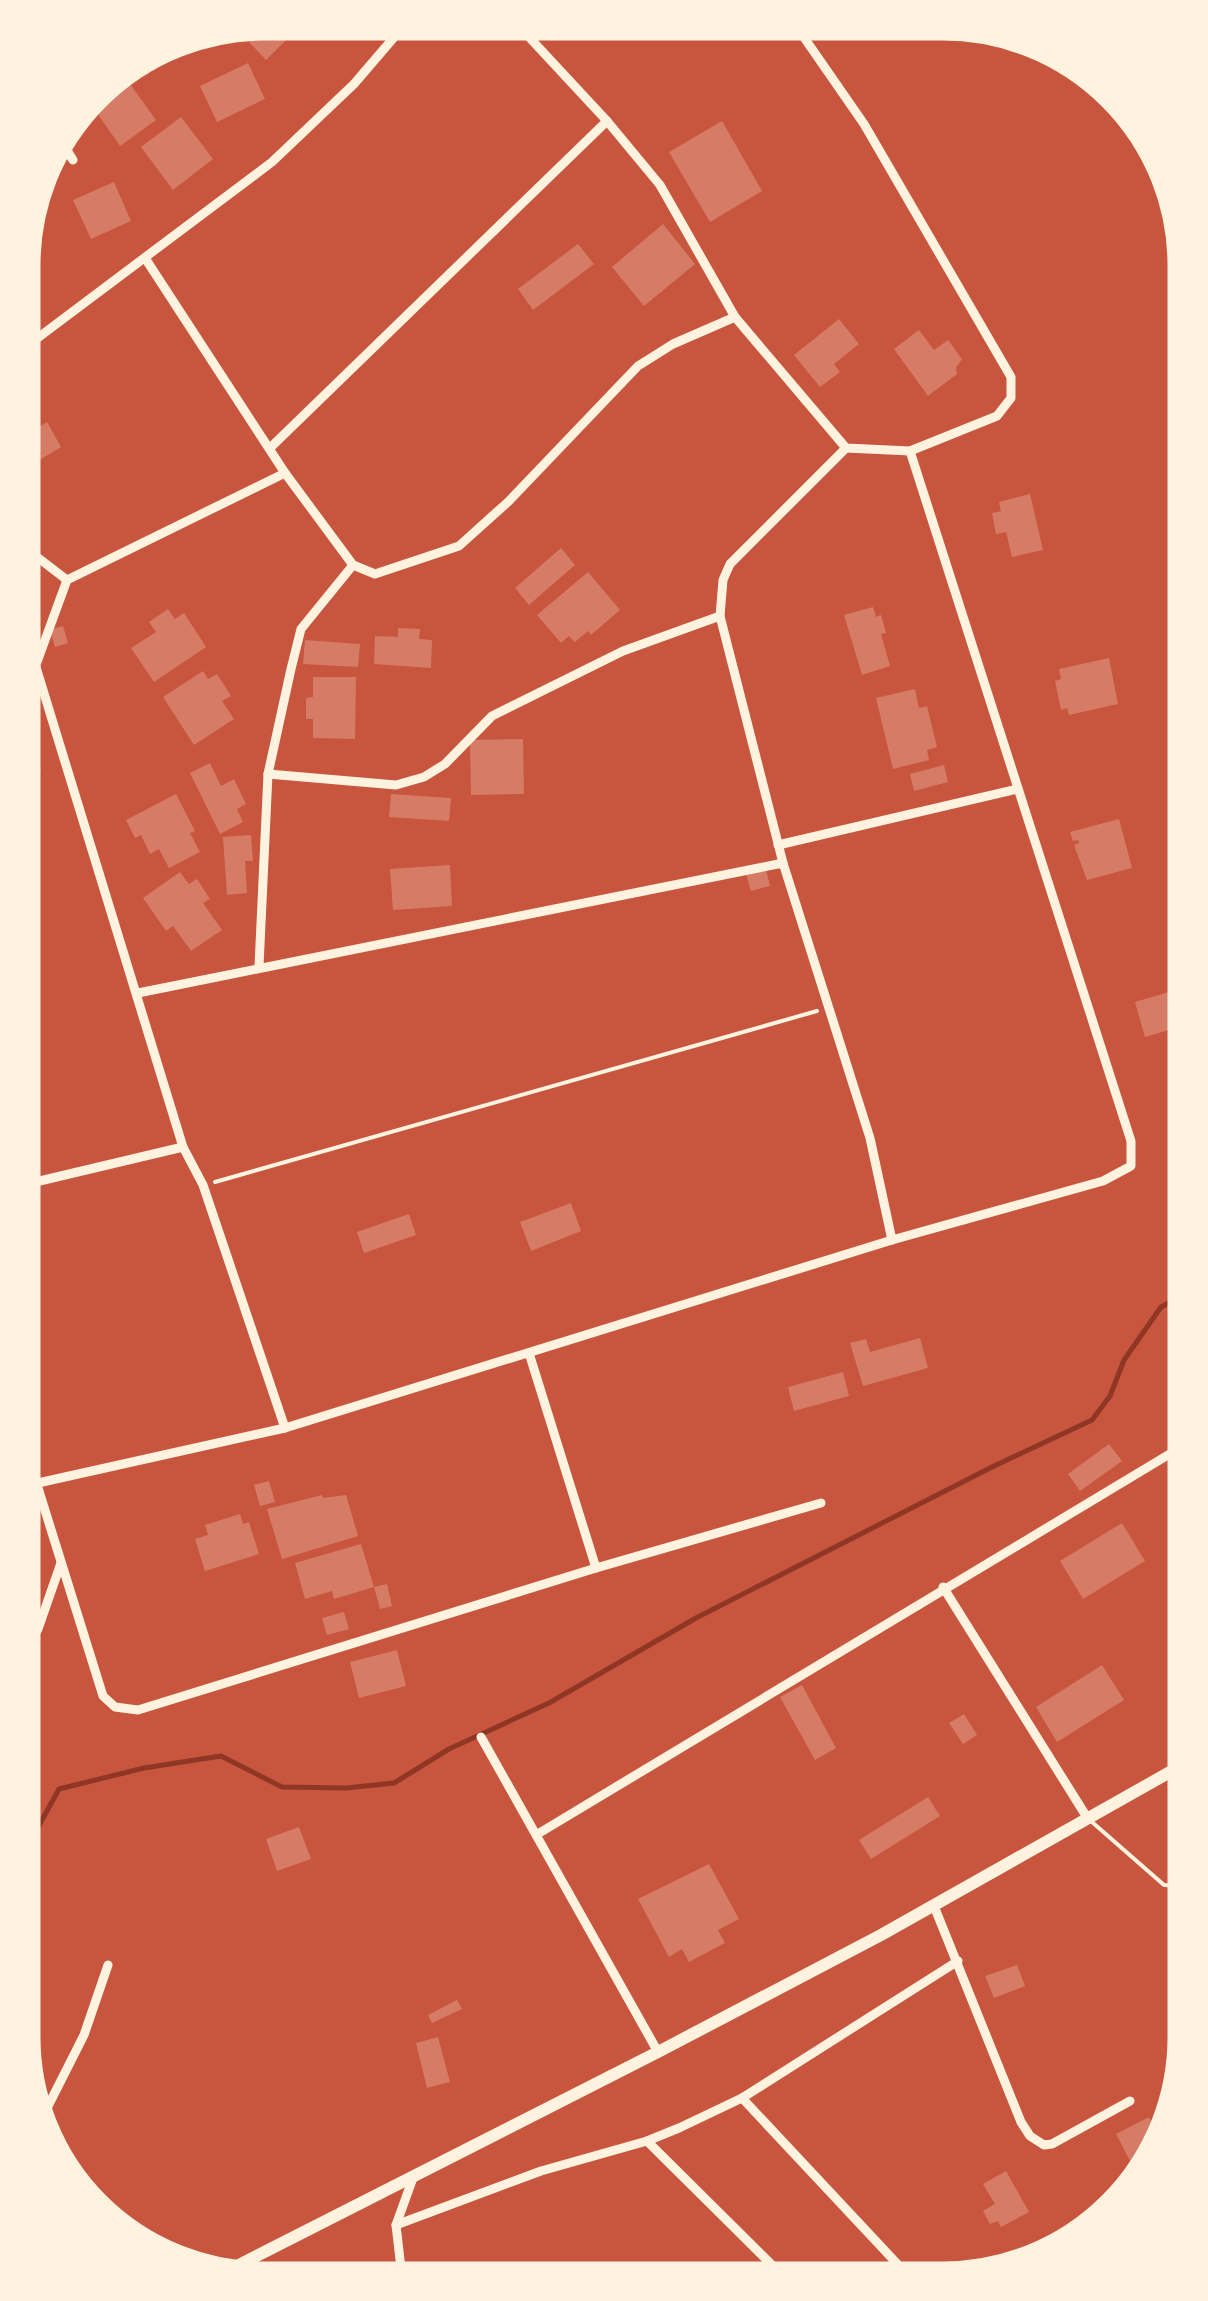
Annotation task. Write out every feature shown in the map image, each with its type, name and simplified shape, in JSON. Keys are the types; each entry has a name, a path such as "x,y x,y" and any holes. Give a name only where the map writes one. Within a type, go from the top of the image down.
{"main road":[{"path":"243,2263 658,2052 934,1906 1170,1773"}],"street":[{"path":"38,338 272,162 354,84 393,38"},
{"path":"530,38 660,185 736,317 846,448 910,451 997,416 1010,398 1011,377 864,124 804,38"},
{"path":"270,448 607,122"},
{"path":"68,152 73,160"},
{"path":"144,258 285,473 354,565 376,574 459,546 509,502 638,366 673,344 736,317"},
{"path":"846,448 730,564 723,580 720,616 783,863 870,1138 892,1240"},
{"path":"38,1483 285,1428 892,1240 1103,1182 1131,1166 1132,1141 910,451"},
{"path":"38,659 68,580 285,473"},
{"path":"38,558 68,580"},
{"path":"260,966 268,774 301,630 354,565"},
{"path":"268,774 396,785 424,777 445,764 492,716 623,651 720,616"},
{"path":"38,665 183,1147 203,1185 285,1428"},
{"path":"778,845 1018,789"},
{"path":"138,993 783,863"},
{"path":"38,1182 183,1147"},
{"path":"529,1353 596,1568"},
{"path":"536,1834 1170,1454"},
{"path":"38,1496 104,1696 115,1707 138,1710 596,1568 821,1503"},
{"path":"38,1629 60,1563"},
{"path":"944,1587 1088,1819"},
{"path":"481,1737 658,2052"},
{"path":"934,1906 1021,2122 1036,2142 1052,2144 1130,2102"},
{"path":"396,2225 540,2171 648,2141 742,2098 958,1961"},
{"path":"49,2105 84,2035 108,1965"},
{"path":"742,2098 897,2264"},
{"path":"648,2141 770,2264"},
{"path":"401,2264 396,2225 413,2176"}],"lane":[{"path":"1088,1819 1164,1885 1170,1885"}],"path":[{"path":"203,1185 831,1008"}],"building":[{"path":"253,38 288,38 266,60 249,42"},
{"path":"248,63 265,99 217,122 200,86"},
{"path":"129,82 156,120 120,146 97,112"},
{"path":"181,117 213,159 173,190 141,147"},
{"path":"722,121 762,191 710,222 669,152"},
{"path":"114,182 131,221 91,239 73,200"},
{"path":"663,224 695,264 644,306 612,267"},
{"path":"578,244 594,264 533,310 518,289"},
{"path":"839,319 859,344 834,364 840,372 820,387 794,355"},
{"path":"919,330 934,350 948,340 962,359 957,374 928,396 894,349"},
{"path":"38,421 41,426 47,422 61,447 38,461"},
{"path":"1030,494 1043,550 1012,557 1006,532 996,534 992,513 1001,511 999,502"},
{"path":"561,548 575,565 529,605 515,588"},
{"path":"588,572 620,610 591,635 588,631 575,642 569,636 561,643 537,615"},
{"path":"873,607 876,617 881,615 886,633 881,634 890,666 862,675 844,615"},
{"path":"168,609 175,619 184,613 206,647 154,682 131,648 156,632 149,622"},
{"path":"63,626 68,643 55,647 50,630"},
{"path":"398,628 420,629 419,639 432,640 431,668 374,664 375,636 398,637"},
{"path":"305,640 360,644 358,667 303,664"},
{"path":"1109,658 1118,704 1069,715 1067,708 1061,710 1055,681 1061,679 1059,669"},
{"path":"203,671 208,679 217,674 231,696 222,701 234,719 194,745 163,697"},
{"path":"313,677 356,677 355,739 313,738 313,719 306,719 306,698 313,697"},
{"path":"915,689 919,708 927,706 937,747 927,750 929,760 893,769 876,698"},
{"path":"523,739 524,794 471,795 470,740"},
{"path":"210,763 221,786 234,779 246,804 237,809 243,822 220,834 190,773"},
{"path":"944,765 948,782 914,791 910,774"},
{"path":"176,794 195,831 190,833 200,852 169,868 159,849 150,854 141,835 135,838 126,820"},
{"path":"391,794 451,798 449,821 389,817"},
{"path":"1119,819 1132,868 1087,880 1074,845 1078,840 1073,841 1070,832"},
{"path":"251,835 253,861 245,861 247,893 227,895 223,837"},
{"path":"450,865 452,906 393,910 390,869"},
{"path":"766,869 770,886 751,891 746,874"},
{"path":"180,872 189,884 197,879 210,899 203,903 222,930 191,951 173,926 166,931 143,898"},
{"path":"1169,992 1170,1030 1145,1037 1135,1002"},
{"path":"571,1203 581,1231 531,1251 520,1222"},
{"path":"409,1214 416,1235 364,1253 357,1232"},
{"path":"920,1338 928,1368 863,1386 850,1343 866,1339 870,1352"},
{"path":"843,1372 849,1396 794,1411 788,1387"},
{"path":"1109,1444 1122,1461 1080,1491 1068,1474"},
{"path":"269,1481 275,1502 260,1506 254,1485"},
{"path":"322,1495 346,1495 358,1536 282,1559 267,1509"},
{"path":"240,1514 243,1524 249,1522 259,1554 205,1571 195,1539 208,1535 205,1525"},
{"path":"1122,1523 1145,1561 1083,1599 1060,1561"},
{"path":"361,1544 374,1587 334,1599 332,1591 305,1599 295,1563"},
{"path":"387,1584 392,1606 380,1609 374,1587"},
{"path":"344,1612 349,1629 327,1635 322,1618"},
{"path":"397,1650 406,1686 359,1698 350,1662"},
{"path":"1102,1665 1124,1700 1057,1742 1036,1707"},
{"path":"802,1685 836,1748 815,1760 780,1697"},
{"path":"964,1714 977,1735 963,1744 949,1723"},
{"path":"928,1797 940,1816 871,1859 859,1840"},
{"path":"299,1827 311,1859 277,1871 266,1839"},
{"path":"709,1864 739,1919 718,1930 725,1943 689,1962 682,1949 669,1957 638,1899"},
{"path":"1017,1965 1025,1986 994,1998 985,1976"},
{"path":"457,2000 462,2009 432,2023 428,2015"},
{"path":"438,2037 450,2082 427,2088 416,2043"},
{"path":"1149,2117 1153,2124 1131,2163 1116,2134"},
{"path":"1006,2171 1029,2212 1001,2227 998,2221 990,2224 983,2211 995,2204 983,2184"}],"waterway":[{"path":"38,1827 59,1789 144,1768 221,1756 282,1787 346,1788 394,1783 449,1749 549,1703 696,1618 1092,1420 1110,1396 1124,1360 1161,1307 1170,1302"}]}
